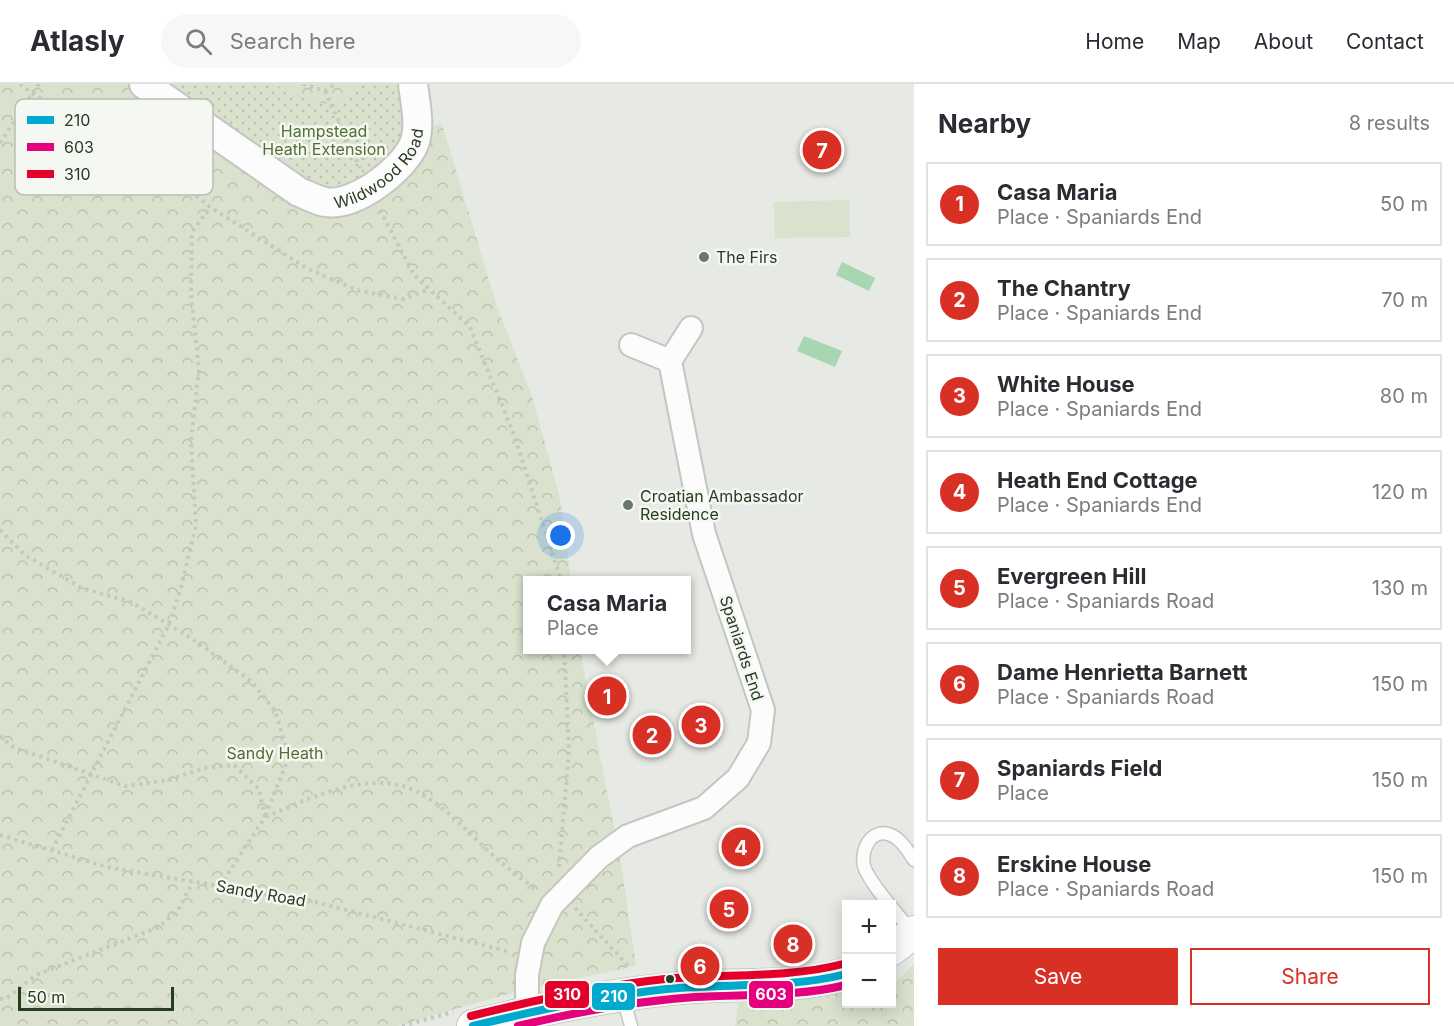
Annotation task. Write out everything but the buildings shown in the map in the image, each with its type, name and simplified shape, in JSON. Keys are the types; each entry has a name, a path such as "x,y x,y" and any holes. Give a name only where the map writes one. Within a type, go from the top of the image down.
{"main road":[{"path":"466,1018 527,1014 628,984 692,987 820,982 842,975"}],"street":[{"name":"Wildwood Road","path":"144,84 166,99"},
{"name":"Wildwood Road","path":"213,132 299,192 326,202 350,198 370,190 397,168 415,143 417,109 414,84"},
{"path":"631,345 670,361 691,328"},
{"name":"Spaniards End","path":"527,1014 526,975 533,943 552,906 553,890 628,836 704,808 738,778 759,743 763,710 704,534 670,361"}],"lane":[{"path":"906,938 866,869 862,857 870,840 879,834 888,834 898,839 914,860"},
{"path":"628,984 631,1026"}],"path":[{"path":"20,84 42,99"},
{"path":"31,99 39,84"},
{"path":"303,84 324,91 370,190 414,275 470,327 513,432 560,576"},
{"path":"324,91 335,84"},
{"path":"0,143 15,122"},
{"path":"195,195 210,207 308,269 360,291 404,299 429,289"},
{"path":"52,850 169,624 181,588 196,525 191,440 199,369 191,294 192,232 210,207"},
{"path":"0,530 26,555 82,588 131,602 169,624 252,682 275,711 289,757 265,817 220,886"},
{"path":"553,890 569,751 564,654"},
{"path":"0,735 13,747 125,786 169,780 204,768 234,765 259,789 265,817"},
{"path":"265,817 304,801 361,784 387,783 414,790 553,890 628,984"},
{"name":"Sandy Road","path":"0,834 107,867 319,903 511,952"},
{"path":"0,999 7,998 36,975 159,927 178,910 193,882"},
{"path":"402,1026 466,1018"}],"green space":[{"name":"Sandy Heath","path":"0,84 144,84 166,99 15,99 15,195 213,195 213,132 299,192 370,190 416,128 442,124 497,307 532,396 560,498 570,576 523,576 523,654 581,654 622,870 636,966 519,991 397,1026 0,1026"},
{"name":"Hampstead Heath Extension","path":"144,84 413,84 415,143 326,202 213,129 213,99 167,99"},
{"path":"276,84 365,84 331,105 287,94"},
{"path":"849,200 850,237 775,238 774,202"},
{"path":"914,964 914,1026 735,1026 738,1003 829,996 842,991 842,1008 896,1008 896,982"}],"shaded area":[{"path":"842,262 875,278 869,291 836,275"},
{"path":"804,336 842,351 835,367 797,351"}],"transit line":[{"name":"310","path":"471,1016 616,985 687,977 799,972 842,964"},
{"name":"210","path":"473,1026 618,995 690,987 802,982 842,975"},
{"name":"603","path":"518,1026 651,1001 809,992 842,986"}],"place":[{"name":"Spaniards Field","path":"822,150"},
{"name":"The Firs","path":"704,257"},
{"name":"Croatian Ambassador Residence","path":"628,505"},
{"name":"Casa Maria","path":"607,696"},
{"name":"White House","path":"701,725"},
{"name":"The Chantry","path":"652,735"},
{"name":"Heath End Cottage","path":"741,847"},
{"name":"Evergreen Hill","path":"729,909"},
{"name":"Erskine House","path":"793,944"},
{"name":"Dame Henrietta Barnett","path":"700,966"}]}
